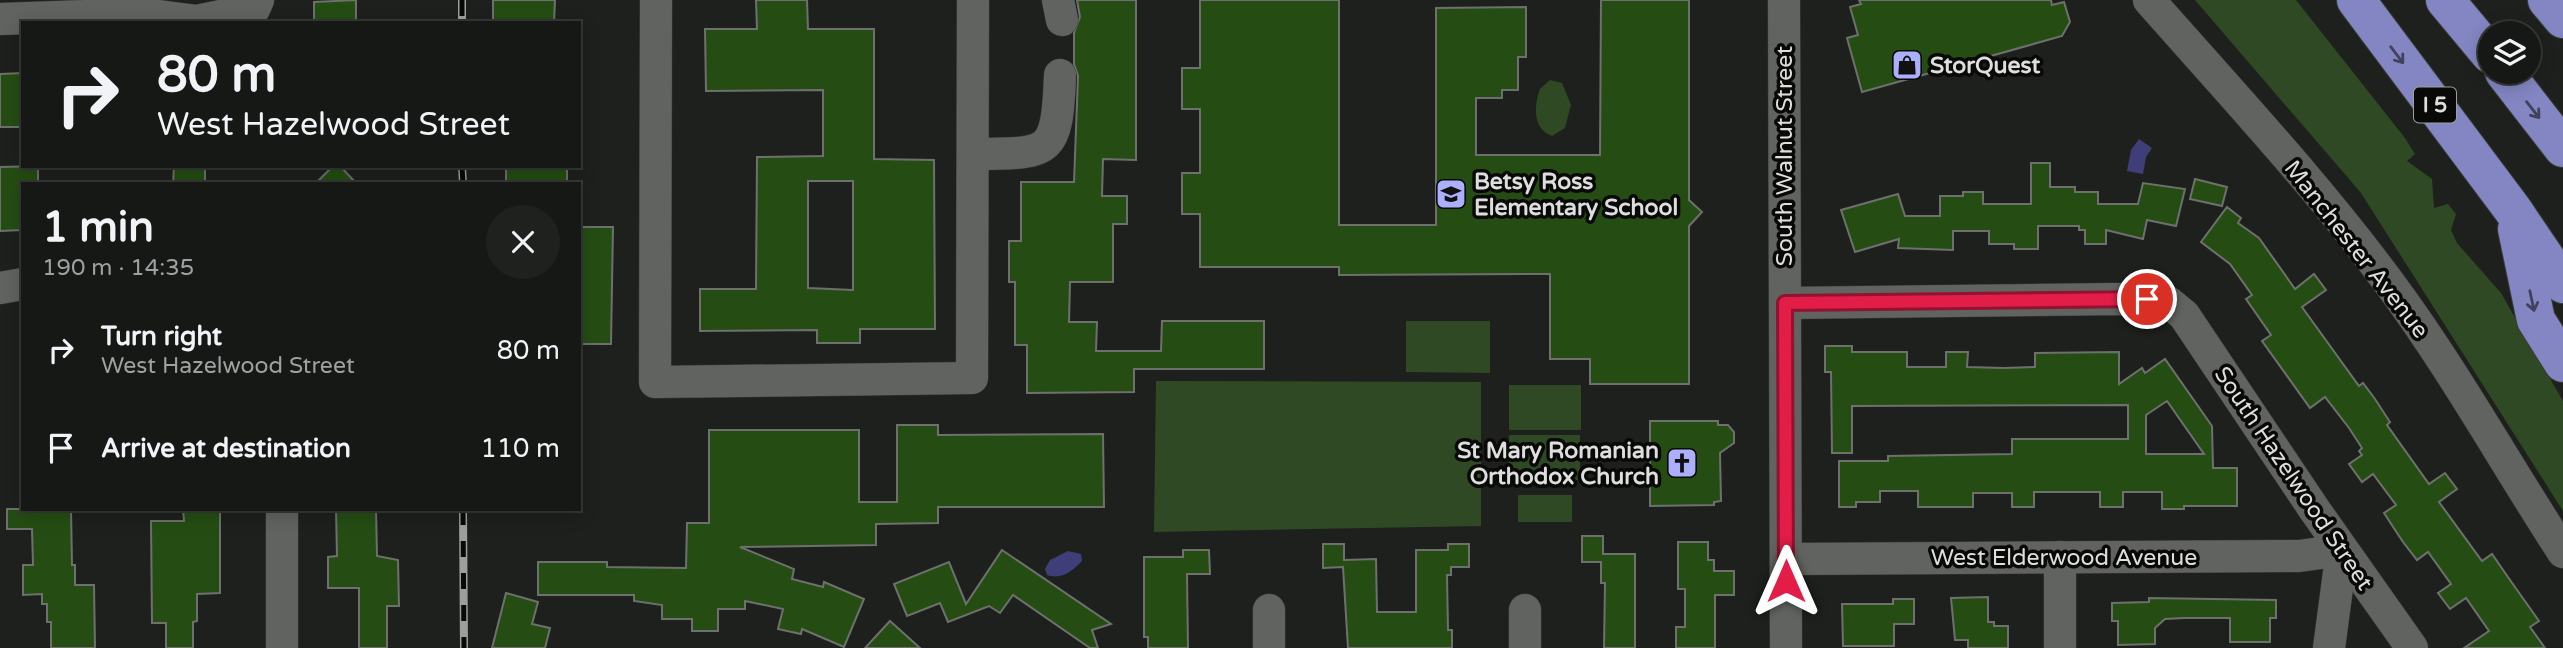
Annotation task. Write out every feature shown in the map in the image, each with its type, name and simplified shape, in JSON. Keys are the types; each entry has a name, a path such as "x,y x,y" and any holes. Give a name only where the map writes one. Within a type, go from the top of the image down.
{"highway":[{"name":"I 5","path":"2356,0 2513,210 2563,284"},
{"path":"2445,0 2478,40"},
{"path":"2547,0 2563,19"},
{"path":"2513,84 2563,148"},
{"path":"2513,210 2536,320 2563,363"}],"street":[{"path":"656,0 655,382 972,378 973,0 987,0"},
{"name":"South Walnut Street","path":"1784,0 1786,648"},
{"name":"Manchester Avenue","path":"2149,0 2298,171 2390,284 2457,383 2563,552"},
{"path":"0,19 142,14 197,21 256,4"},
{"path":"973,154 1036,153 1047,145 1055,131 1059,75"},
{"path":"0,288 21,284"},
{"name":"South Hazelwood Street","path":"1785,303 2147,299 2168,302 2177,308 2412,648"},
{"path":"282,511 282,648"},
{"path":"2329,648 2342,550"},
{"name":"West Elderwood Avenue","path":"1786,559 2300,556 2342,550"},
{"path":"2060,557 2060,648"},
{"path":"1269,610 1269,648"},
{"path":"1525,610 1525,648"}],"green space":[{"path":"2195,0 2296,0 2405,138 2415,154 2407,161 2432,179 2434,208 2448,204 2456,214 2451,230 2457,243 2501,293 2563,401 2563,511 2361,193"},
{"path":"1550,80 1562,83 1571,105 1565,128 1552,136 1541,128 1536,116 1540,89"},
{"path":"1406,321 1490,321 1490,373 1406,372"},
{"path":"1156,381 1481,382 1481,526 1154,532"},
{"path":"1509,385 1581,385 1581,430 1509,430"},
{"path":"1509,435 1580,435 1580,480 1509,480"},
{"path":"1518,495 1572,495 1572,522 1518,522"}],"shaded area":[{"path":"2139,139 2152,148 2146,157 2143,174 2127,171 2131,150"},
{"path":"1068,551 1081,554 1082,561 1062,575 1047,575 1045,569 1050,560"}],"building":[{"path":"356,0 356,21 314,21 314,2"},
{"path":"493,0 555,0 554,21 493,21"},
{"path":"756,0 807,0 808,29 874,29 874,159 934,160 935,329 860,329 860,343 817,343 817,330 700,331 700,289 756,289 757,157 823,156 823,90 706,91 705,29 757,29","holes":["808,181 853,181 853,290 808,288"]},
{"path":"1077,0 1136,0 1136,160 1103,159 1102,196 1127,196 1127,224 1113,224 1113,282 1070,282 1069,322 1097,322 1096,351 1161,351 1162,321 1264,321 1264,369 1134,369 1134,392 1027,393 1027,345 1015,345 1015,282 1009,282 1009,241 1021,241 1021,182 1074,182 1078,76 1074,64 1074,33 1080,17"},
{"path":"1200,0 1339,0 1339,225 1436,225 1436,8 1526,7 1526,57 1518,57 1518,90 1502,90 1502,98 1476,98 1476,155 1600,155 1601,0 1689,0 1689,200 1702,212 1689,226 1689,384 1590,384 1590,359 1550,359 1550,274 1339,275 1339,267 1200,267 1200,214 1182,214 1182,173 1200,173 1200,109 1182,109 1182,68 1200,68"},
{"name":"StorQuest","path":"1859,0 2051,0 2052,5 2064,2 2070,22 2062,36 1862,92 1847,38 1858,35 1850,7 1861,4"},
{"path":"21,73 21,127 0,127 0,74"},
{"path":"2031,163 2050,163 2050,187 2075,187 2075,192 2098,192 2098,204 2138,204 2143,183 2185,189 2176,226 2147,220 2143,239 2106,230 2106,244 2085,244 2085,230 2079,230 2079,226 2038,226 2038,249 2014,249 2014,244 1989,244 1989,231 1953,231 1953,250 1898,248 1899,239 1855,252 1841,210 1898,194 1905,216 1940,216 1940,196 1963,196 1963,192 1983,192 1983,204 2031,204"},
{"path":"0,167 38,168 38,182 21,182 21,230 0,231"},
{"path":"174,168 205,168 205,182 173,182"},
{"path":"331,168 342,168 355,182 317,182"},
{"path":"506,168 567,168 567,182 506,182"},
{"path":"2195,179 2227,187 2222,206 2190,199"},
{"path":"2227,207 2241,218 2238,223 2259,238 2295,289 2314,274 2326,290 2302,307 2359,386 2363,383 2375,399 2390,422 2387,425 2429,484 2445,473 2457,489 2439,502 2482,561 2492,554 2539,621 2530,627 2545,648 2464,648 2489,631 2466,598 2450,609 2438,593 2451,584 2428,552 2417,560 2403,542 2384,513 2396,505 2373,474 2362,482 2349,464 2362,455 2359,451 2362,448 2349,428 2325,397 2310,408 2262,341 2271,335 2246,299 2252,295 2230,264 2201,242"},
{"path":"581,227 613,227 611,344 581,344"},
{"path":"1825,346 1852,346 1852,352 1907,352 1907,367 1946,367 1946,352 1968,352 1967,367 2004,368 2035,367 2035,353 2119,352 2119,384 2142,368 2145,373 2165,359 2212,426 2213,468 2237,468 2237,506 2184,506 2184,509 2162,509 2162,492 2123,492 2123,507 2100,507 2100,492 2034,492 2034,507 2012,507 2012,493 1973,493 1973,507 1918,507 1918,491 1880,491 1880,502 1856,502 1856,507 1839,507 1839,461 1888,461 1888,456 2012,454 2012,439 2128,439 2128,405 1852,406 1852,453 1832,453 1831,372 1825,372","holes":["2167,401 2204,454 2146,454 2146,415"]},
{"name":"St Mary Romanian Orthodox Church","path":"1650,421 1718,421 1718,425 1728,425 1734,432 1734,443 1720,453 1721,501 1714,502 1714,505 1650,506"},
{"path":"897,425 938,425 938,435 1103,434 1104,507 938,507 938,523 876,524 876,545 740,547 794,569 792,579 823,587 824,582 864,599 844,647 802,629 801,634 778,629 783,609 745,601 745,609 718,609 718,631 692,631 692,619 662,619 662,605 634,601 634,595 538,595 538,562 607,562 607,567 686,568 687,523 709,523 709,430 859,430 859,502 897,502"},
{"path":"7,509 71,511 75,585 94,585 95,648 51,648 51,622 47,622 47,604 42,604 42,594 23,595 23,565 33,565 32,529 7,529"},
{"path":"183,511 220,511 220,593 197,594 193,648 166,648 166,623 152,623 151,521 184,521"},
{"path":"336,511 376,511 377,556 398,560 399,606 387,606 387,648 359,648 359,588 328,588 328,557 337,556"},
{"path":"1582,536 1603,536 1603,554 1635,554 1635,648 1604,648 1605,583 1601,583 1601,562 1582,562"},
{"path":"1678,542 1708,542 1708,560 1714,560 1714,571 1734,571 1734,595 1715,595 1715,648 1676,648 1676,627 1685,627 1685,589 1678,589"},
{"path":"1323,544 1344,544 1344,560 1376,559 1377,612 1416,612 1416,550 1448,550 1448,544 1469,544 1469,567 1451,567 1451,575 1447,575 1448,630 1452,630 1452,648 1348,648 1343,567 1323,568"},
{"path":"1002,550 1111,624 1092,630 1098,648 1090,648 1013,595 1000,613 989,606 948,622 940,603 907,616 894,584 949,562 966,604"},
{"path":"1183,550 1209,550 1210,574 1187,574 1188,648 1148,648 1148,637 1144,637 1144,557 1183,557"},
{"path":"506,593 538,602 532,624 550,628 545,648 492,648"},
{"path":"1988,597 1988,622 1994,622 1994,626 2008,626 2008,648 1968,648 1968,640 1955,640 1951,598"},
{"path":"2149,598 2276,600 2276,618 2270,618 2270,642 2230,642 2230,618 2184,618 2165,619 2155,628 2155,644 2118,645 2118,621 2112,621 2112,603 2149,602"},
{"path":"1893,599 1914,599 1914,624 1894,624 1894,646 1843,646 1842,604 1893,604"},
{"path":"890,621 920,648 865,648"}],"railway":[{"path":"462,0 462,21"},
{"path":"462,168 463,182"},
{"path":"463,511 464,648"}],"place":[{"name":"StorQuest","path":"1907,65"},
{"name":"Betsy Ross Elementary School","path":"1451,194"},
{"name":"St Mary Romanian Orthodox Church","path":"1682,463"}],"route":[{"path":"1786,581 1785,303 2147,299"}]}
